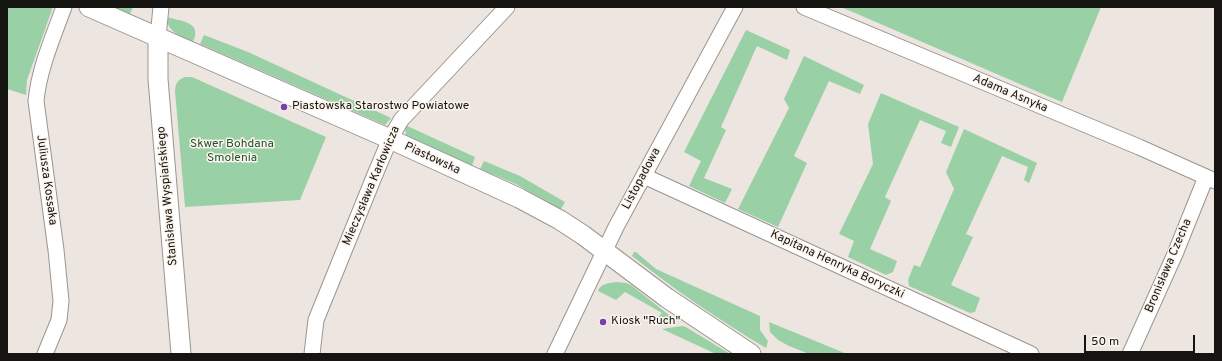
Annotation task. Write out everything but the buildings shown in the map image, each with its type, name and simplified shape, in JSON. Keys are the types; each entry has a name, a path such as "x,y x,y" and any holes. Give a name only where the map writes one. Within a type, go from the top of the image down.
{"street":[{"name":"Juliusza Kossaka","path":"45,354 59,320 61,301 56,250 36,101 37,86 64,7"},
{"name":"Piastowska","path":"89,7 390,139 519,198 560,220 605,251 667,298 751,354"},
{"path":"158,37 161,7"},
{"name":"Mieczysława Karłowicza","path":"312,354 316,320 390,139 401,120 507,7"},
{"name":"Listopadowa","path":"555,354 616,227 735,7"},
{"name":"Adama Asnyka","path":"804,7 1139,147 1211,179"},
{"name":"Stanisława Wyspiańskiego","path":"158,37 158,79 181,354"},
{"name":"Kapitana Henryka Boryczki","path":"644,176 1031,354"},
{"name":"Bronisława Czecha","path":"1130,354 1211,179"}],"green space":[{"path":"7,7 53,7 27,80 26,95 7,89"},
{"path":"114,7 133,7 130,14"},
{"path":"841,7 1101,7 1062,102"},
{"path":"166,17 183,21 193,26 195,35 193,42 175,33 169,26"},
{"path":"746,30 790,50 787,60 757,46 721,127 726,130 704,178 732,189 725,203 689,186 701,161 684,152"},
{"path":"204,35 248,52 391,118 385,125 200,44"},
{"path":"804,56 864,85 860,94 829,81 794,156 807,163 778,227 738,209 789,108 784,99"},
{"name":"Skwer Bohdana Smolenia","path":"185,77 192,77 326,137 300,200 185,207 175,91 177,82"},
{"path":"881,93 959,127 951,147 941,143 946,131 920,120 885,197 891,201 870,249 897,261 893,272 886,275 848,257 854,241 839,234 873,164 868,124"},
{"path":"405,125 475,157 472,166 406,136"},
{"path":"964,129 1037,163 1029,183 1024,180 1028,167 1002,156 966,234 973,237 951,285 980,298 975,312 970,313 909,286 908,280 914,265 920,267 954,189 946,172"},
{"path":"484,161 520,176 565,202 561,209 516,184 480,169"},
{"path":"634,252 636,252 656,269 760,316 760,330 768,341 766,348 714,316 664,281 632,256"},
{"path":"616,282 631,285 671,318 666,322 655,320 662,313 625,292 616,300 598,291 603,285"},
{"path":"769,322 847,354 809,354 789,346 778,340 770,332"},
{"path":"682,326 730,354 716,354 662,329"}],"place":[{"name":"Piastowska Starostwo Powiatowe","path":"284,107"},
{"name":"Kiosk \"Ruch\"","path":"603,322"}]}
